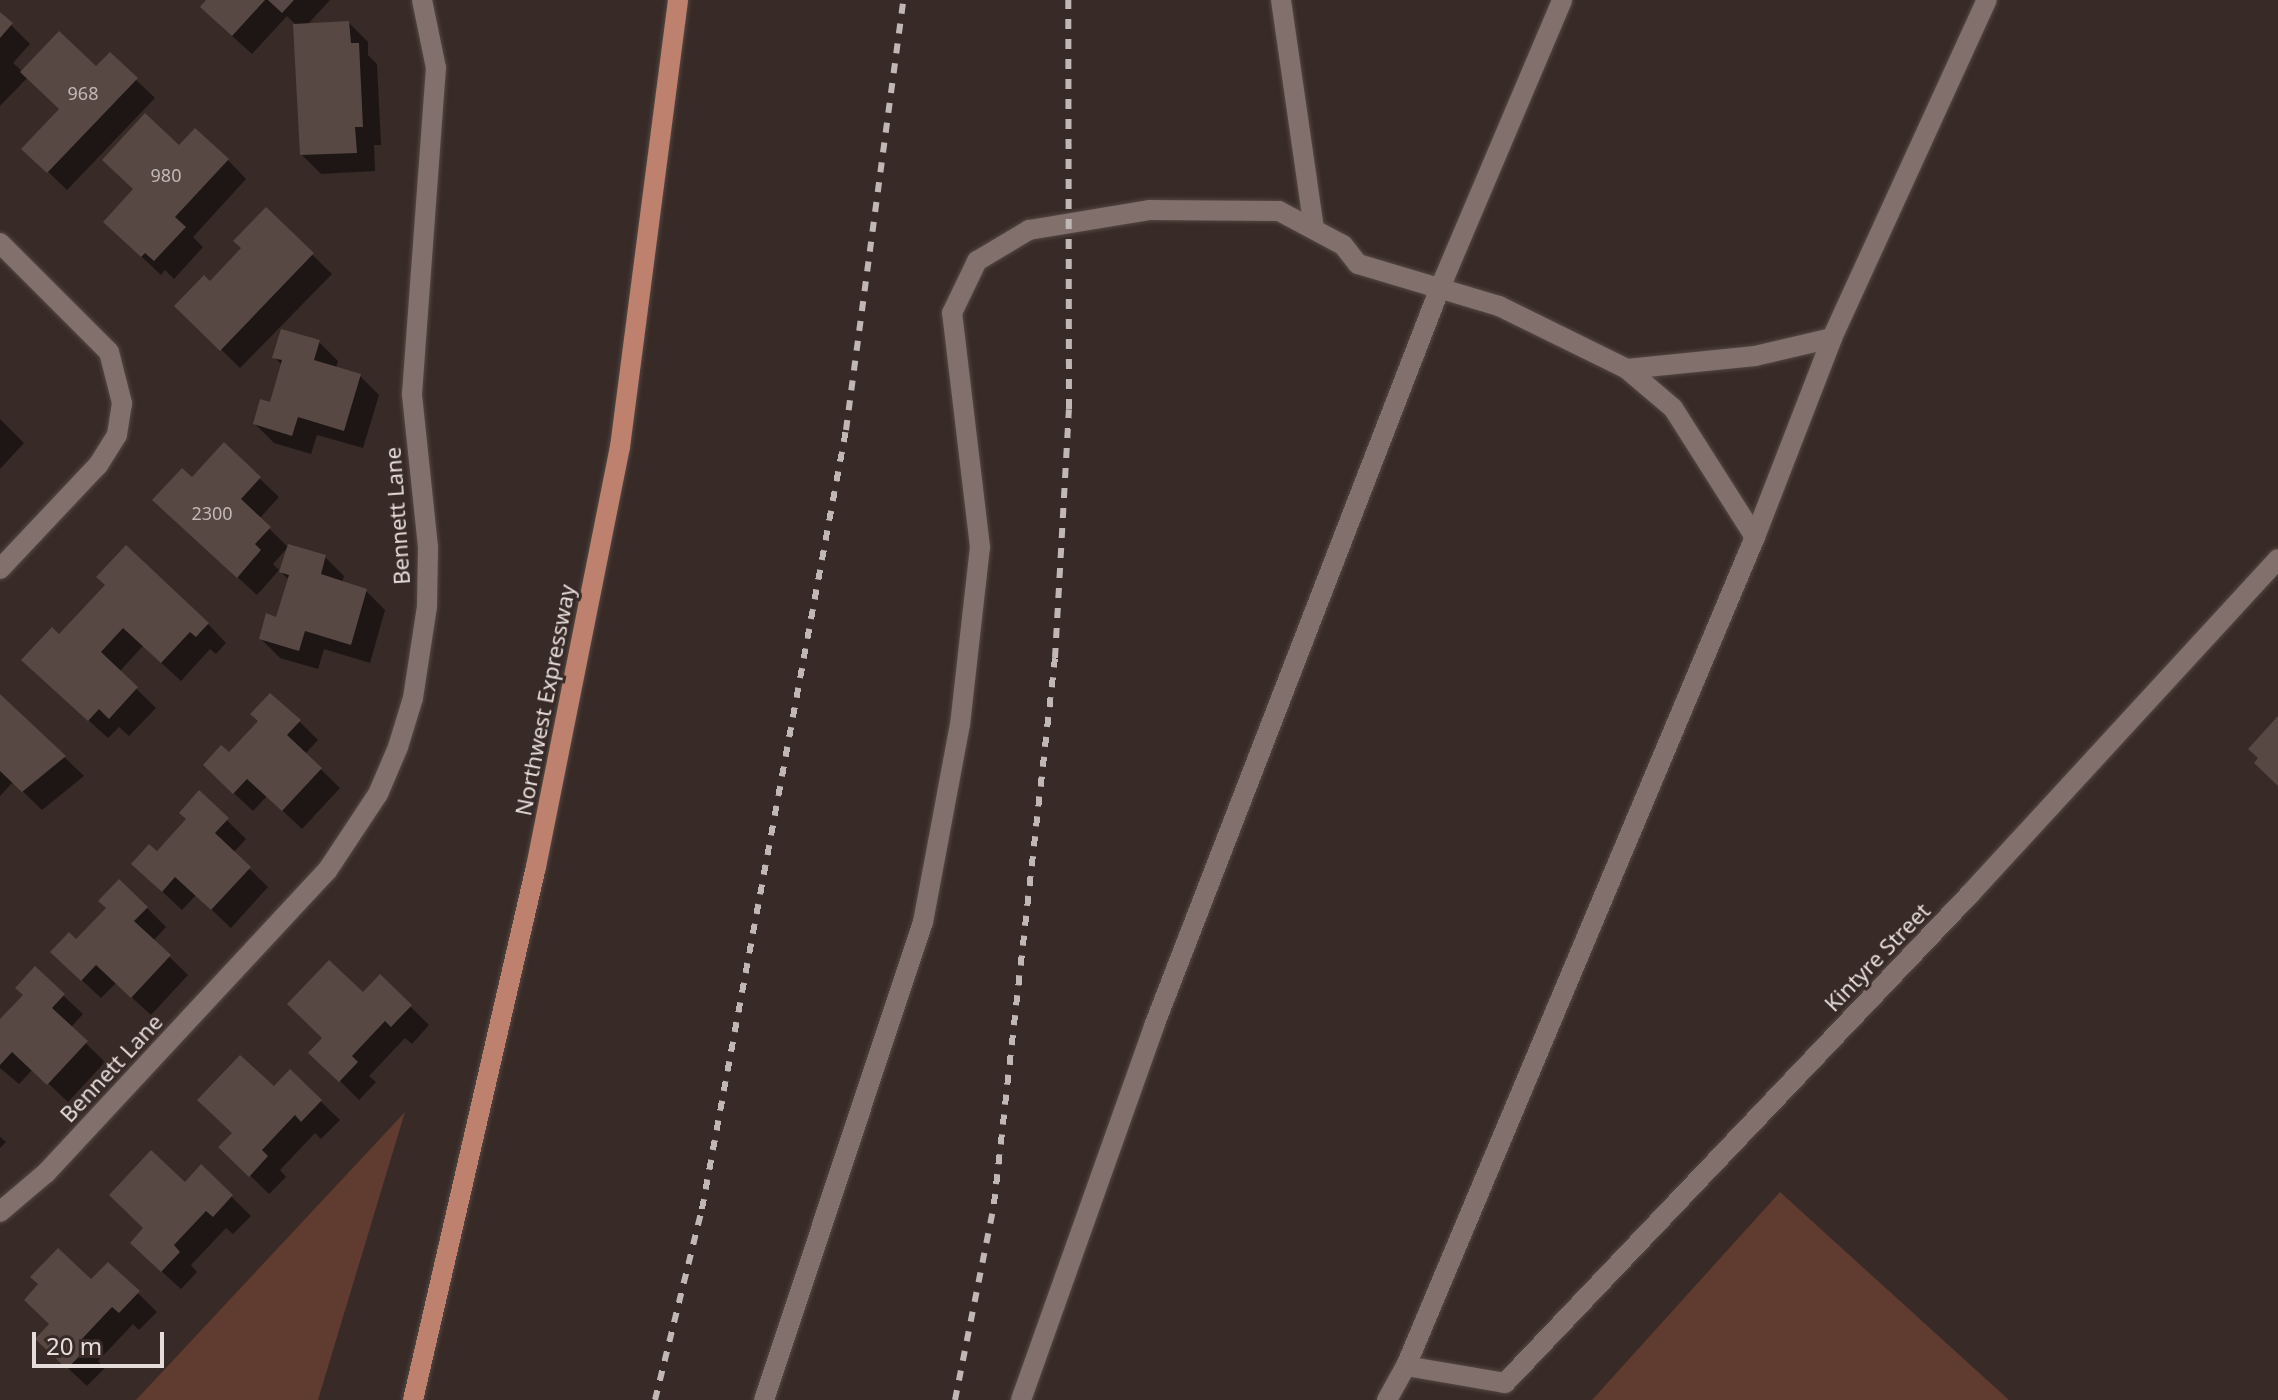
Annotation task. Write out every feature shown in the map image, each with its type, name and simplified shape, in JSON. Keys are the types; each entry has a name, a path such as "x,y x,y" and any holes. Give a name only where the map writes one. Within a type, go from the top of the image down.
{"main road":[{"name":"Northwest Expressway","path":"413,1400 536,867 620,447 678,0"}],"street":[{"name":"Bennett Lane","path":"0,1212 46,1173 327,871 378,794 398,747 413,698 427,606 428,547 412,394 436,68 422,0"},
{"path":"1281,0 1314,229"},
{"path":"1021,1400 1154,1026 1440,288 1562,0"},
{"path":"1387,1400 1406,1366 1755,537 1832,338 1987,0"},
{"path":"764,1400 923,922 960,725 980,547 952,313 977,261 1029,230 1150,210 1279,211 1343,245 1358,264 1499,306 1627,369 1673,408 1755,537"},
{"path":"0,243 109,352 122,403 117,435 98,465 0,569"},
{"path":"1627,369 1755,356 1832,338"},
{"name":"Kintyre Street","path":"1406,1366 1505,1383 1970,894 2278,559"}],"shaded area":[{"path":"405,1112 318,1400 136,1400"},
{"path":"1780,1192 2009,1400 1592,1400"}],"building":[{"path":"206,0 265,0 232,36 200,7"},
{"path":"268,0 294,0 282,13"},
{"path":"0,12 13,23 0,38"},
{"path":"349,21 351,43 359,43 363,127 355,127 357,153 300,155 293,24"},
{"path":"59,31 96,66 110,52 138,78 47,173 21,149 59,109 20,72"},
{"path":"145,113 179,145 195,128 229,159 175,217 186,227 154,261 145,253 141,257 103,222 133,189 102,160"},
{"path":"266,207 314,253 220,351 174,306 204,275 210,281 241,248 233,241"},
{"path":"281,329 320,340 314,360 361,374 344,431 298,417 292,436 253,424 260,399 270,402 282,360 272,358"},
{"path":"224,442 261,477 241,499 271,527 255,544 261,550 237,578 152,500 182,468 192,477"},
{"path":"288,544 326,555 321,574 367,589 351,645 305,631 299,651 259,639 266,613 276,617 289,575 279,572"},
{"path":"126,545 209,623 196,637 190,632 161,663 123,628 101,652 138,687 109,719 99,709 88,721 21,660 52,627 59,634 105,585 96,577"},
{"path":"270,693 301,720 287,735 322,768 282,811 247,779 233,794 203,765 221,745 229,752 258,721 250,714"},
{"path":"0,694 66,756 22,792 0,771"},
{"path":"2278,716 2278,786 2254,763 2258,758 2248,749"},
{"path":"199,790 229,818 215,833 251,867 211,910 175,877 162,892 131,864 149,844 157,851 186,819 179,813"},
{"path":"119,879 148,907 134,921 171,955 131,998 96,965 81,981 50,952 69,932 76,939 106,908 98,901"},
{"path":"329,960 363,992 380,974 412,1005 391,1027 385,1021 352,1056 358,1062 339,1082 308,1053 322,1038 287,1004"},
{"path":"35,966 65,994 52,1008 88,1041 47,1085 12,1052 0,1065 0,1019 23,995 15,988"},
{"path":"240,1055 274,1086 290,1069 322,1100 301,1122 295,1115 262,1150 268,1156 249,1177 218,1147 232,1133 197,1100"},
{"path":"151,1150 185,1182 201,1164 233,1195 213,1217 206,1211 174,1245 180,1252 161,1272 130,1243 143,1228 109,1195"},
{"path":"58,1248 91,1279 108,1262 140,1291 119,1313 112,1307 80,1341 87,1348 67,1369 35,1339 49,1324 24,1300 38,1284 30,1277"}],"railway":[{"path":"655,1400 702,1209 846,430 903,0"},
{"path":"955,1400 994,1204 1055,658 1069,409 1068,0"}]}
